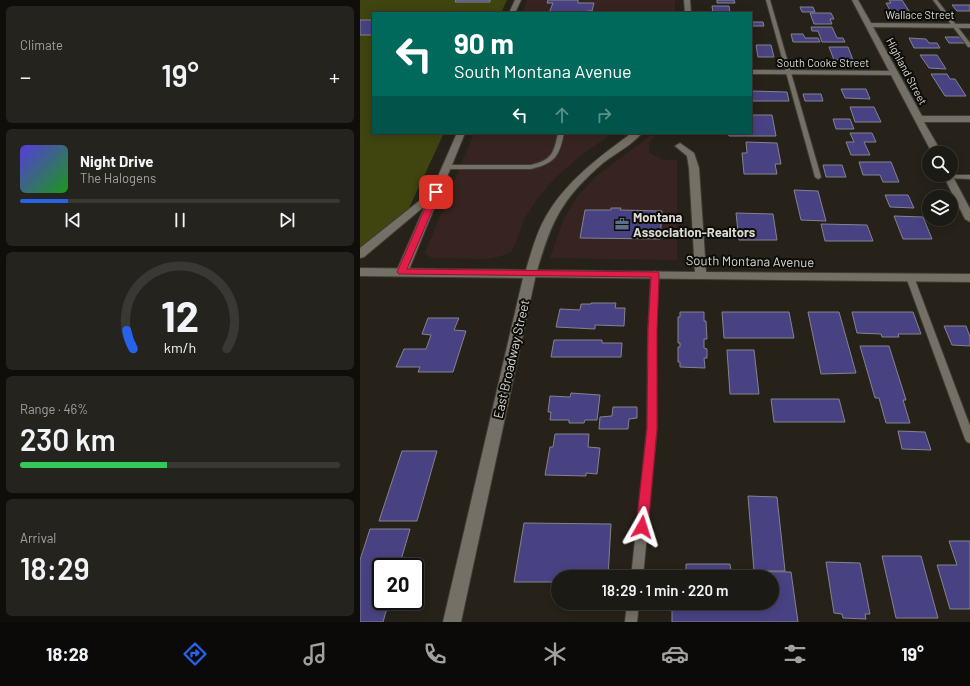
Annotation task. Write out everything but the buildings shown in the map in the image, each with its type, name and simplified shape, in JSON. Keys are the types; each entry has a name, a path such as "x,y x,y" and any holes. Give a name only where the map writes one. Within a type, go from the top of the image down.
{"street":[{"path":"512,12 518,0"},
{"path":"687,0 688,12"},
{"name":"Highland Street","path":"855,0 870,25 933,146"},
{"name":"Wallace Street","path":"870,25 970,26"},
{"name":"South Cooke Street","path":"752,72 895,73"},
{"path":"919,119 970,119"},
{"path":"402,272 461,134"},
{"name":"East Broadway Street","path":"452,622 530,274 540,243 550,218 581,177 597,162 637,134"},
{"path":"680,146 691,155 694,168 701,274"},
{"path":"951,182 970,219"},
{"path":"360,254 436,192"},
{"name":"South Montana Avenue","path":"360,272 701,274 970,278"}],"lane":[{"path":"768,0 818,177"},
{"path":"935,0 970,46"},
{"path":"447,166 531,166 543,164 551,160 557,153 561,134"},
{"path":"958,176 970,177"},
{"path":"638,570 652,428 652,331 655,274"},
{"path":"910,277 970,439"},
{"path":"631,622 632,610"}],"shaded area":[{"path":"527,0 675,0 675,12 522,12"},
{"path":"474,134 612,134 579,157 555,178 537,199 524,219 511,252 489,259 432,258 425,253"},
{"path":"651,135 655,136 649,142 649,153 664,160 677,160 677,260 550,258 564,218 577,197 595,177"}],"green space":[{"path":"360,0 507,0 501,12 372,12 372,134 444,134 409,208 360,248"}],"place":[{"name":"Montana Association-Realtors","path":"622,224"}],"route":[{"path":"436,192 402,272 655,274 652,331 652,428 642,527"}]}
